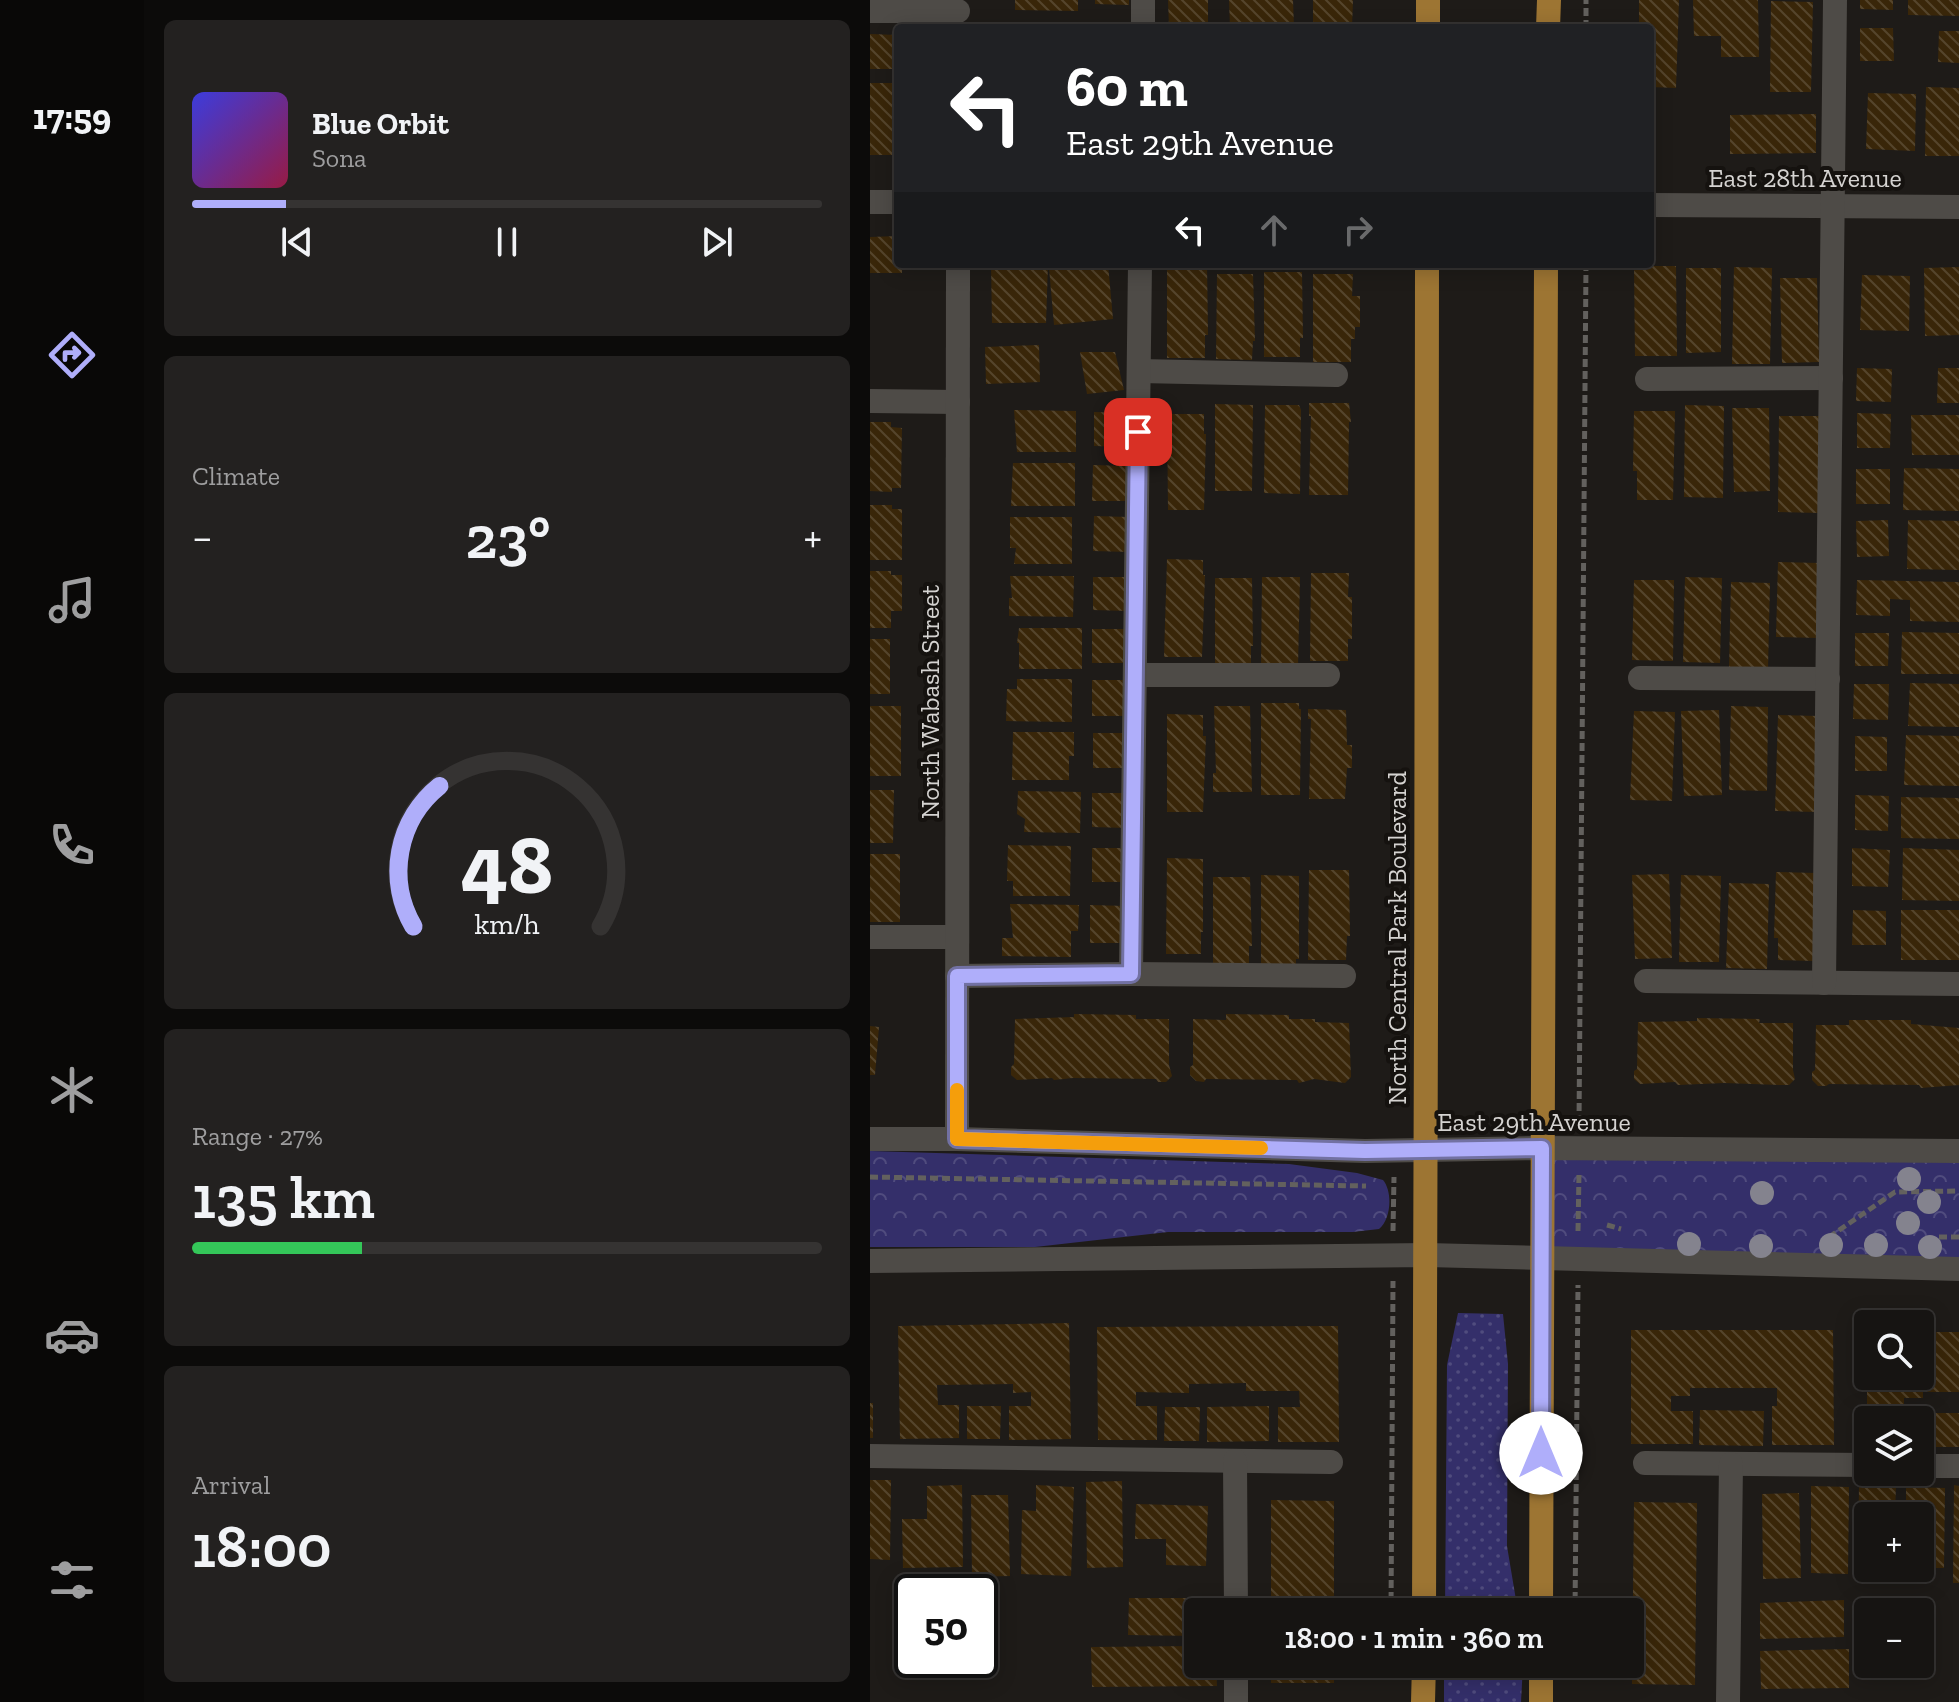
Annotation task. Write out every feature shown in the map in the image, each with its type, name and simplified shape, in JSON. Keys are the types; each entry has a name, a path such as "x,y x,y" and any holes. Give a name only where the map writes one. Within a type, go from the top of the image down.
{"main road":[{"path":"1428,0 1428,24"},
{"path":"1548,24 1549,0"},
{"name":"North Central Park Boulevard","path":"1424,1598 1427,268"},
{"path":"1541,1598 1546,268"},
{"path":"1423,1702 1424,1678"},
{"path":"1541,1678 1541,1702"}],"street":[{"path":"1143,0 1143,24"},
{"path":"1824,983 1835,0"},
{"path":"870,11 958,13"},
{"path":"870,202 894,202"},
{"name":"East 28th Avenue","path":"1654,205 1959,207"},
{"name":"North Wabash Street","path":"957,1139 958,268"},
{"path":"1131,974 1140,268"},
{"path":"1139,371 1336,375"},
{"path":"1647,379 1831,378"},
{"path":"870,401 958,402"},
{"path":"1135,675 1328,675"},
{"path":"1640,678 1828,679"},
{"path":"870,937 957,937"},
{"path":"957,976 1344,976"},
{"path":"1646,981 1959,984"},
{"name":"East 29th Avenue","path":"870,1139 1365,1151 1579,1148 1959,1151"},
{"path":"870,1261 1427,1255 1959,1269"},
{"path":"870,1456 1331,1462"},
{"path":"1235,1461 1236,1598"},
{"path":"1645,1463 1854,1465"},
{"path":"1728,1702 1731,1464"},
{"path":"1934,1466 1959,1466"},
{"path":"1236,1678 1236,1702"}],"path":[{"path":"1586,0 1586,24"},
{"path":"1575,1598 1586,268"},
{"path":"870,1177 1366,1186"},
{"path":"1393,1229 1394,1177"},
{"path":"1829,1237 1895,1192 1959,1191"},
{"path":"1391,1598 1393,1267"}],"green space":[{"path":"1542,1148 1959,1151 1959,1269 1542,1258"},
{"path":"870,1151 1289,1164 1357,1173 1383,1180 1389,1205 1386,1219 1379,1229 1353,1232 1168,1232 1035,1247 870,1247"},
{"path":"1458,1313 1503,1314 1508,1364 1507,1546 1516,1598 1445,1598 1447,1365"},
{"path":"1444,1678 1522,1678 1521,1702 1444,1702"}],"building":[{"path":"1015,0 1078,0 1078,11 1015,10"},
{"path":"1095,0 1129,0 1129,5 1095,4"},
{"path":"1168,0 1208,0 1208,24 1169,24"},
{"path":"1229,0 1293,0 1294,24 1230,24"},
{"path":"1313,0 1353,0 1352,24 1313,24"},
{"path":"1639,0 1679,0 1676,88 1654,87 1654,24 1639,24"},
{"path":"1693,0 1758,0 1759,57 1721,57 1721,36 1694,36"},
{"path":"1860,0 1893,0 1893,10 1860,9"},
{"path":"1908,0 1959,0 1959,16 1908,15"},
{"path":"1771,1 1813,2 1811,92 1770,92"},
{"path":"1015,22 1049,23 1049,24"},
{"path":"1860,28 1893,28 1894,61 1860,61"},
{"path":"1939,31 1959,31 1959,63 1938,62"},
{"path":"870,34 894,35 894,69 870,69"},
{"path":"870,83 894,83 894,155 870,155"},
{"path":"1926,87 1959,88 1959,156 1925,156"},
{"path":"1868,93 1916,94 1915,151 1866,149"},
{"path":"1816,114 1816,153 1730,154 1730,115"},
{"path":"894,236 894,268 902,268 902,273 870,273 870,237"},
{"path":"1676,266 1677,356 1635,356 1634,268"},
{"path":"1734,267 1772,268 1770,364 1732,364"},
{"path":"1959,267 1959,335 1925,336 1924,268"},
{"path":"991,268 1048,268 1046,323 992,323"},
{"path":"1049,268 1108,268 1113,319 1054,325"},
{"path":"1167,268 1207,268 1208,335 1205,335 1205,358 1167,358"},
{"path":"1686,268 1721,268 1721,352 1686,353"},
{"path":"1264,272 1302,272 1303,338 1300,338 1300,357 1264,357"},
{"path":"1217,274 1253,274 1255,341 1252,360 1216,359"},
{"path":"1313,274 1353,274 1352,296 1360,296 1360,327 1355,327 1355,339 1351,339 1351,362 1313,362"},
{"path":"1862,275 1910,276 1909,331 1860,330"},
{"path":"1780,278 1817,278 1819,362 1782,363"},
{"path":"1039,345 1040,382 986,384 985,347"},
{"path":"1080,352 1115,352 1124,390 1087,394"},
{"path":"1857,368 1892,369 1891,402 1856,401"},
{"path":"1938,368 1959,368 1959,403 1937,403"},
{"path":"1309,403 1349,403 1348,495 1309,495"},
{"path":"1215,404 1253,405 1252,491 1215,491"},
{"path":"1265,405 1299,405 1301,410 1300,494 1264,493"},
{"path":"1685,405 1724,406 1723,498 1684,497"},
{"path":"1732,408 1769,408 1770,491 1734,492"},
{"path":"1014,410 1076,411 1076,452 1017,452"},
{"path":"1634,411 1675,411 1673,500 1637,500 1637,471 1633,471"},
{"path":"1094,412 1128,413 1127,447 1094,446"},
{"path":"1857,413 1891,414 1890,448 1857,448"},
{"path":"1167,414 1204,414 1204,510 1168,510"},
{"path":"1911,415 1959,415 1959,455 1912,455"},
{"path":"1779,416 1819,416 1819,513 1778,512"},
{"path":"870,422 891,422 891,427 902,428 901,488 892,488 892,492 870,491"},
{"path":"1013,463 1075,463 1075,506 1011,506"},
{"path":"1093,465 1128,466 1128,501 1092,501"},
{"path":"1904,468 1959,469 1959,511 1903,510"},
{"path":"1856,469 1890,469 1890,504 1856,504"},
{"path":"870,505 892,505 892,509 902,509 902,560 870,560"},
{"path":"1094,516 1129,517 1129,552 1093,551"},
{"path":"1010,517 1072,517 1072,564 1014,564 1016,548 1010,548"},
{"path":"1888,520 1889,556 1857,557 1856,521"},
{"path":"1908,520 1959,521 1959,570 1907,569"},
{"path":"1167,559 1203,560 1202,657 1164,657"},
{"path":"1778,562 1819,563 1818,638 1776,637"},
{"path":"870,571 891,571 891,575 902,575 902,611 891,611 891,628 870,628"},
{"path":"1311,573 1349,573 1352,639 1348,639 1348,661 1310,661"},
{"path":"1010,576 1074,576 1073,617 1009,616 1009,598 1012,598"},
{"path":"1093,577 1128,577 1127,611 1093,610"},
{"path":"1262,577 1300,577 1298,667 1261,667"},
{"path":"1685,577 1722,578 1720,663 1683,662"},
{"path":"1215,578 1252,578 1251,664 1215,664"},
{"path":"1634,580 1674,580 1673,661 1632,660"},
{"path":"1857,580 1959,582 1959,622 1910,621 1910,600 1890,599 1890,616 1856,615"},
{"path":"1731,582 1770,583 1768,668 1729,667"},
{"path":"1019,628 1082,628 1082,669 1019,669"},
{"path":"1092,629 1129,629 1128,663 1092,663"},
{"path":"1902,632 1959,633 1959,674 1901,674"},
{"path":"1855,633 1889,633 1888,666 1855,666"},
{"path":"870,639 890,639 890,694 870,694"},
{"path":"1017,679 1072,679 1072,722 1006,721 1007,689 1017,689"},
{"path":"1092,680 1128,680 1127,716 1092,716"},
{"path":"1910,683 1959,684 1959,727 1908,726"},
{"path":"1854,684 1889,684 1888,720 1853,719"},
{"path":"1261,703 1299,703 1300,795 1261,795"},
{"path":"870,706 901,706 901,776 870,776"},
{"path":"1214,706 1250,706 1252,792 1213,792 1213,773 1216,773"},
{"path":"1731,706 1768,707 1767,791 1729,790"},
{"path":"1308,709 1346,710 1347,745 1352,745 1352,768 1347,768 1345,799 1309,799 1311,719 1308,719"},
{"path":"1719,710 1722,795 1684,796 1681,711"},
{"path":"1634,711 1675,712 1672,801 1630,800"},
{"path":"1167,714 1203,715 1203,736 1206,736 1203,812 1167,812"},
{"path":"1778,715 1819,716 1816,812 1775,811"},
{"path":"1013,732 1074,732 1074,756 1069,756 1069,780 1012,780"},
{"path":"1093,733 1127,733 1127,768 1093,768"},
{"path":"1906,735 1959,736 1959,786 1904,785"},
{"path":"1855,736 1887,737 1887,771 1855,771"},
{"path":"870,790 894,790 893,843 870,843"},
{"path":"1018,791 1081,792 1080,833 1024,832 1025,819 1017,814"},
{"path":"1092,793 1126,793 1126,828 1092,827"},
{"path":"1855,795 1889,796 1888,831 1855,830"},
{"path":"1901,797 1959,798 1959,839 1901,838"},
{"path":"1008,845 1071,846 1070,896 1013,896 1013,881 1007,881"},
{"path":"1092,848 1126,848 1126,882 1092,882"},
{"path":"1852,848 1890,850 1888,887 1852,886"},
{"path":"1903,848 1959,850 1959,901 1902,900"},
{"path":"870,854 900,854 900,922 870,922"},
{"path":"1167,858 1203,859 1201,954 1166,954"},
{"path":"1309,870 1349,870 1350,936 1347,936 1346,960 1308,960"},
{"path":"1776,872 1816,873 1814,961 1778,960 1778,938 1774,938"},
{"path":"1669,874 1672,958 1635,959 1632,875"},
{"path":"1261,875 1299,876 1299,959 1296,959 1296,966 1261,966"},
{"path":"1681,875 1721,876 1719,962 1679,962"},
{"path":"1213,877 1250,877 1252,946 1249,946 1249,963 1213,963"},
{"path":"1729,883 1769,884 1767,969 1726,968"},
{"path":"1010,904 1079,905 1078,931 1071,931 1071,957 1002,956 1002,938 1013,938"},
{"path":"1090,905 1127,906 1127,943 1090,943"},
{"path":"1853,910 1886,911 1886,945 1852,945"},
{"path":"1901,910 1959,910 1959,960 1901,960"},
{"path":"1074,1014 1169,1019 1169,1065 1172,1076 1166,1082 1158,1082 1156,1079 1017,1080 1011,1075 1015,1019 1074,1017"},
{"path":"1226,1014 1289,1015 1289,1019 1349,1023 1351,1077 1345,1083 1314,1079 1299,1083 1297,1080 1196,1081 1190,1075 1193,1065 1193,1019 1226,1020"},
{"path":"1697,1018 1793,1023 1795,1079 1789,1085 1678,1085 1675,1082 1640,1084 1634,1079 1638,1022 1697,1021"},
{"path":"1849,1020 1911,1020 1911,1024 1959,1028 1959,1085 1921,1088 1919,1085 1818,1086 1812,1080 1816,1025 1849,1025"},
{"path":"870,1026 879,1027 875,1075 870,1075"},
{"path":"1069,1323 1071,1439 1009,1440 1009,1406 1031,1406 1031,1392 1013,1393 1013,1384 937,1385 938,1405 959,1405 959,1438 900,1439 898,1326"},
{"path":"1338,1326 1339,1442 1278,1442 1278,1407 1300,1407 1299,1391 1246,1391 1246,1383 1189,1384 1189,1393 1136,1392 1136,1406 1157,1406 1157,1440 1098,1440 1097,1327"},
{"path":"1631,1330 1833,1330 1834,1445 1772,1445 1772,1406 1777,1406 1777,1388 1690,1388 1690,1396 1671,1396 1671,1411 1693,1411 1693,1444 1631,1444"},
{"path":"1934,1332 1959,1332 1959,1392 1923,1392 1923,1398 1904,1398 1904,1406 1867,1406 1867,1390 1934,1390"},
{"path":"870,1403 873,1403 873,1438 870,1438"},
{"path":"967,1406 1001,1406 1000,1439 967,1439"},
{"path":"1269,1406 1269,1441 1207,1442 1207,1407"},
{"path":"1165,1407 1200,1407 1199,1441 1164,1441"},
{"path":"1700,1410 1764,1411 1763,1446 1699,1445"},
{"path":"1934,1413 1959,1413 1959,1447 1935,1447"},
{"path":"870,1480 891,1480 890,1560 870,1559"},
{"path":"1122,1481 1123,1567 1087,1568 1086,1482"},
{"path":"962,1485 963,1567 903,1568 902,1519 927,1519 927,1486"},
{"path":"1036,1485 1074,1487 1071,1576 1021,1574 1022,1510 1036,1511"},
{"path":"1954,1485 1959,1486 1959,1583 1953,1583"},
{"path":"1811,1486 1849,1487 1848,1574 1811,1573"},
{"path":"1859,1486 1896,1486 1895,1502 1859,1502"},
{"path":"1906,1487 1945,1488 1944,1568 1934,1568 1934,1502 1906,1502"},
{"path":"1799,1493 1801,1578 1763,1579 1762,1494"},
{"path":"971,1495 1008,1495 1010,1576 972,1574"},
{"path":"1271,1500 1334,1501 1334,1598 1271,1598"},
{"path":"1634,1502 1697,1503 1695,1685 1632,1684 1632,1678 1644,1678 1644,1598 1633,1598"},
{"path":"1136,1504 1208,1506 1206,1566 1166,1565 1166,1539 1135,1539"},
{"path":"1129,1598 1184,1598 1184,1636 1128,1635"},
{"path":"1844,1600 1844,1637 1760,1639 1760,1603"},
{"path":"1184,1646 1184,1678 1217,1678 1217,1686 1092,1687 1091,1647"},
{"path":"1849,1649 1849,1688 1761,1689 1760,1651"},
{"path":"1271,1678 1334,1678 1334,1683 1271,1683"}],"slow traffic":[{"path":"957,1090 957,1139 1261,1148"}],"route":[{"path":"1138,432 1131,974 957,976 957,1139 1365,1151 1542,1148 1541,1453"}]}
